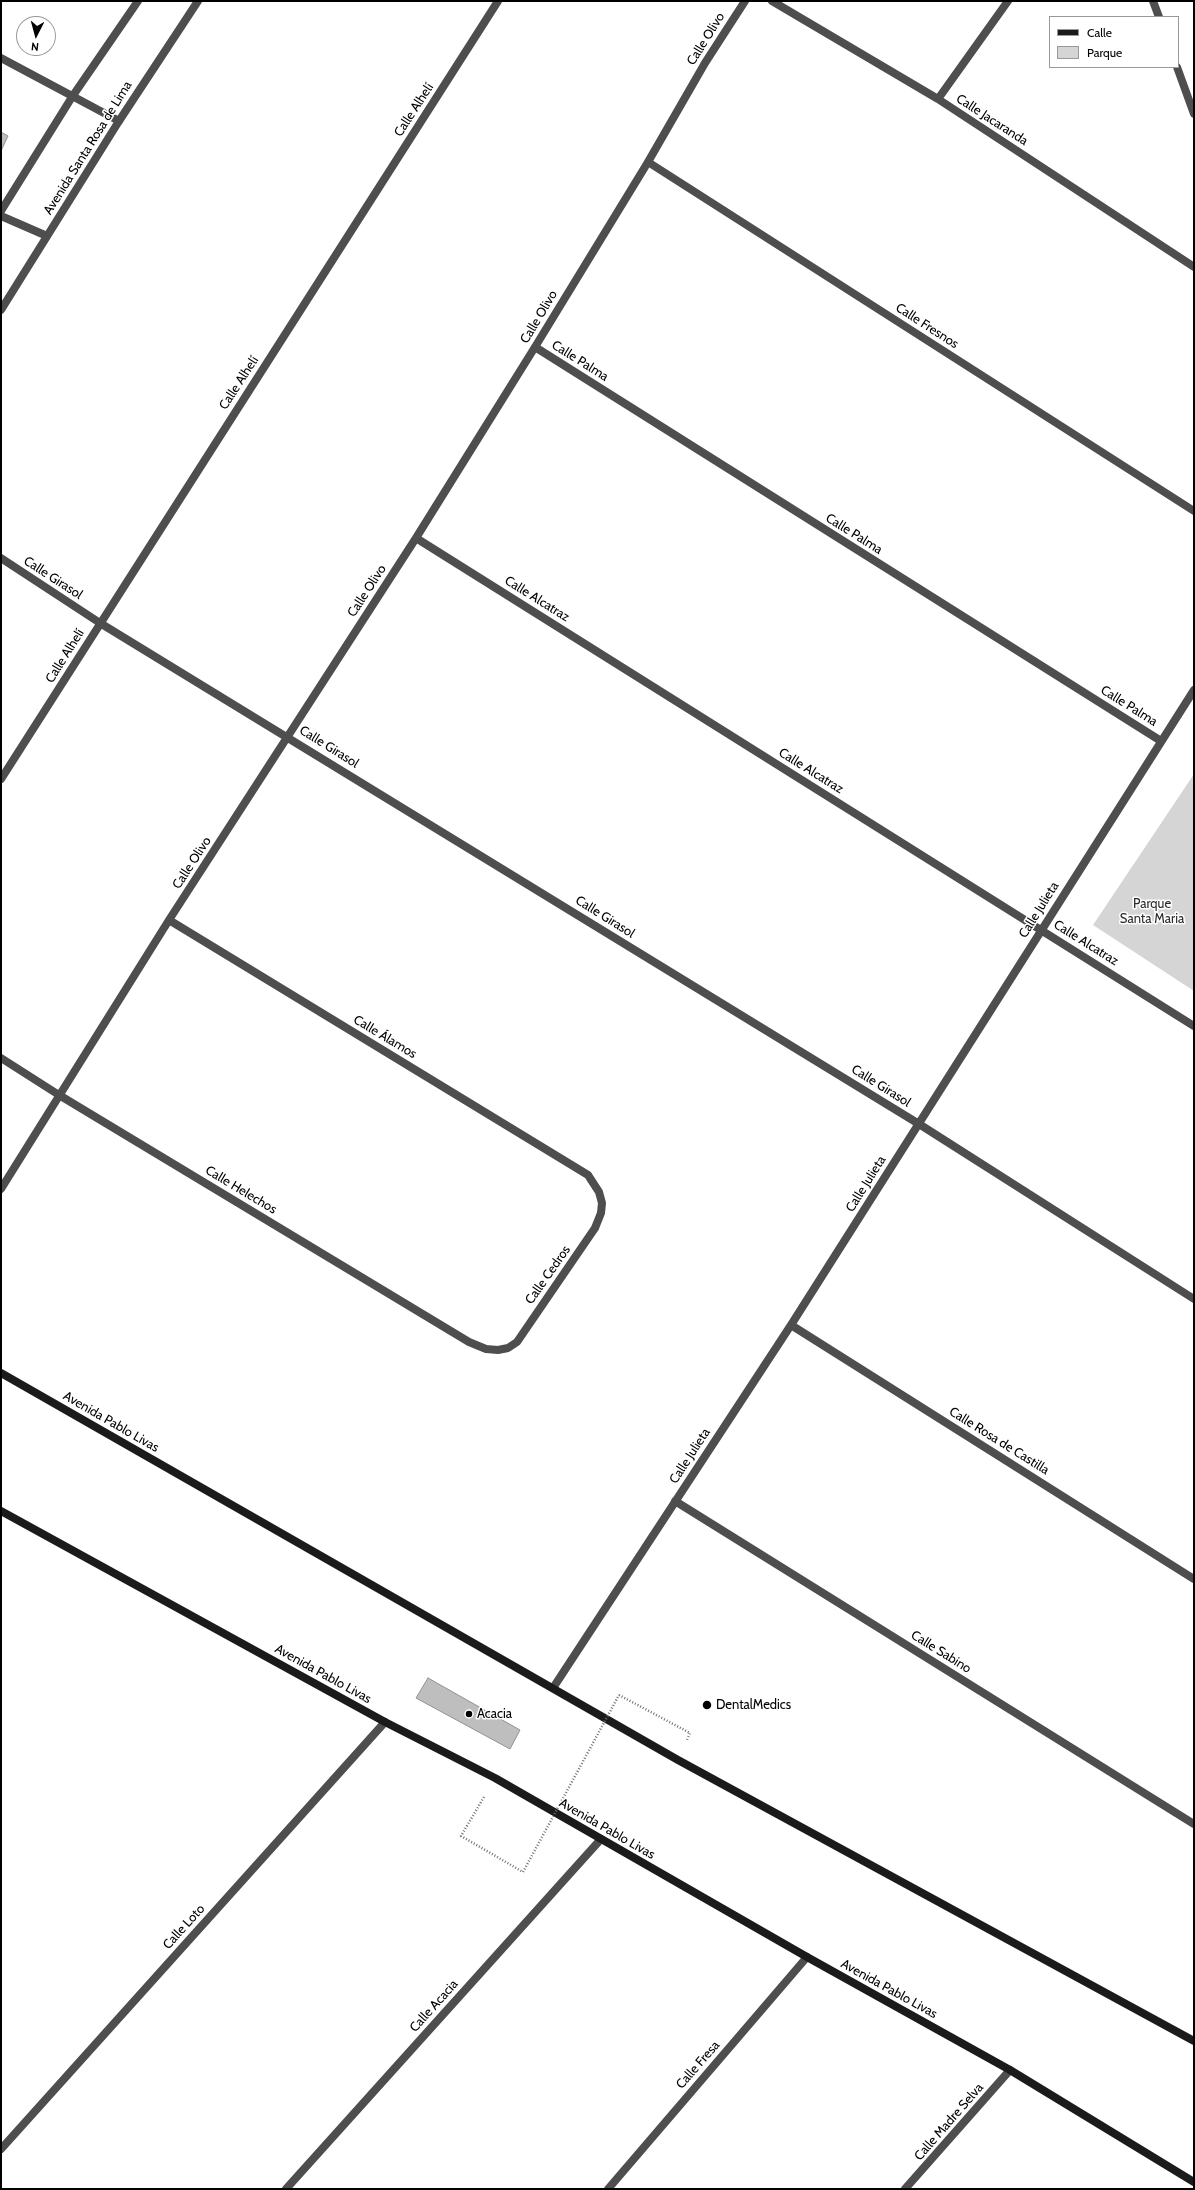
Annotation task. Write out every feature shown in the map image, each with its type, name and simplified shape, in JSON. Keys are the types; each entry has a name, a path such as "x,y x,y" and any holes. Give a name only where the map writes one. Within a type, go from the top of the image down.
{"main road":[{"name":"Avenida Pablo Livas","path":"1,1373 678,1760 1194,2041"},
{"name":"Avenida Pablo Livas","path":"1,1511 385,1722 495,1778 600,1840 1010,2070 1194,2182"}],"street":[{"path":"1,211 72,97 138,1"},
{"name":"Avenida Santa Rosa de Lima","path":"1,310 119,121 198,1"},
{"name":"Calle Alhelí","path":"1,779 498,1"},
{"name":"Calle Olivo","path":"1,1189 169,920 416,538 648,162 705,63 745,1"},
{"name":"Calle Jacaranda","path":"772,1 938,99 1194,267"},
{"path":"938,99 1008,1"},
{"path":"1154,1 1159,16"},
{"path":"1,58 119,121"},
{"path":"1177,68 1194,114"},
{"name":"Calle Fresnos","path":"648,162 1194,511"},
{"path":"1,216 47,236"},
{"name":"Calle Palma","path":"535,347 1161,741"},
{"name":"Calle Alcatraz","path":"416,538 1194,1026"},
{"name":"Calle Girasol","path":"1,558 100,623 288,736 919,1124 1194,1299"},
{"name":"Calle Julieta","path":"553,1688 791,1325 1194,690"},
{"name":"Calle Álamos","path":"169,920 588,1175"},
{"name":"Calle Helechos","path":"1,1058 59,1095 469,1342"},
{"name":"Calle Cedros","path":"469,1342 486,1349 498,1350 508,1348 517,1342 595,1228 601,1213 602,1203 599,1192 588,1175"},
{"name":"Calle Rosa de Castilla","path":"791,1325 1194,1578"},
{"name":"Calle Sabino","path":"675,1501 1194,1824"},
{"name":"Calle Loto","path":"1,2148 385,1722"},
{"name":"Calle Acacia","path":"286,2189 600,1840"},
{"name":"Calle Fresa","path":"608,2189 807,1957"},
{"name":"Calle Madre Selva","path":"905,2189 1010,2070"}],"path":[{"path":"495,1778 461,1836 523,1872 619,1695 690,1733"}],"green space":[{"name":"Parque Santa Maria","path":"1194,774 1194,991 1093,925"}],"building":[{"path":"1,132 8,136 1,151"},
{"name":"Acacia","path":"428,1678 520,1730 510,1749 416,1698"}],"place":[{"name":"DentalMedics","path":"707,1705"},
{"name":"Acacia","path":"469,1714"}]}
